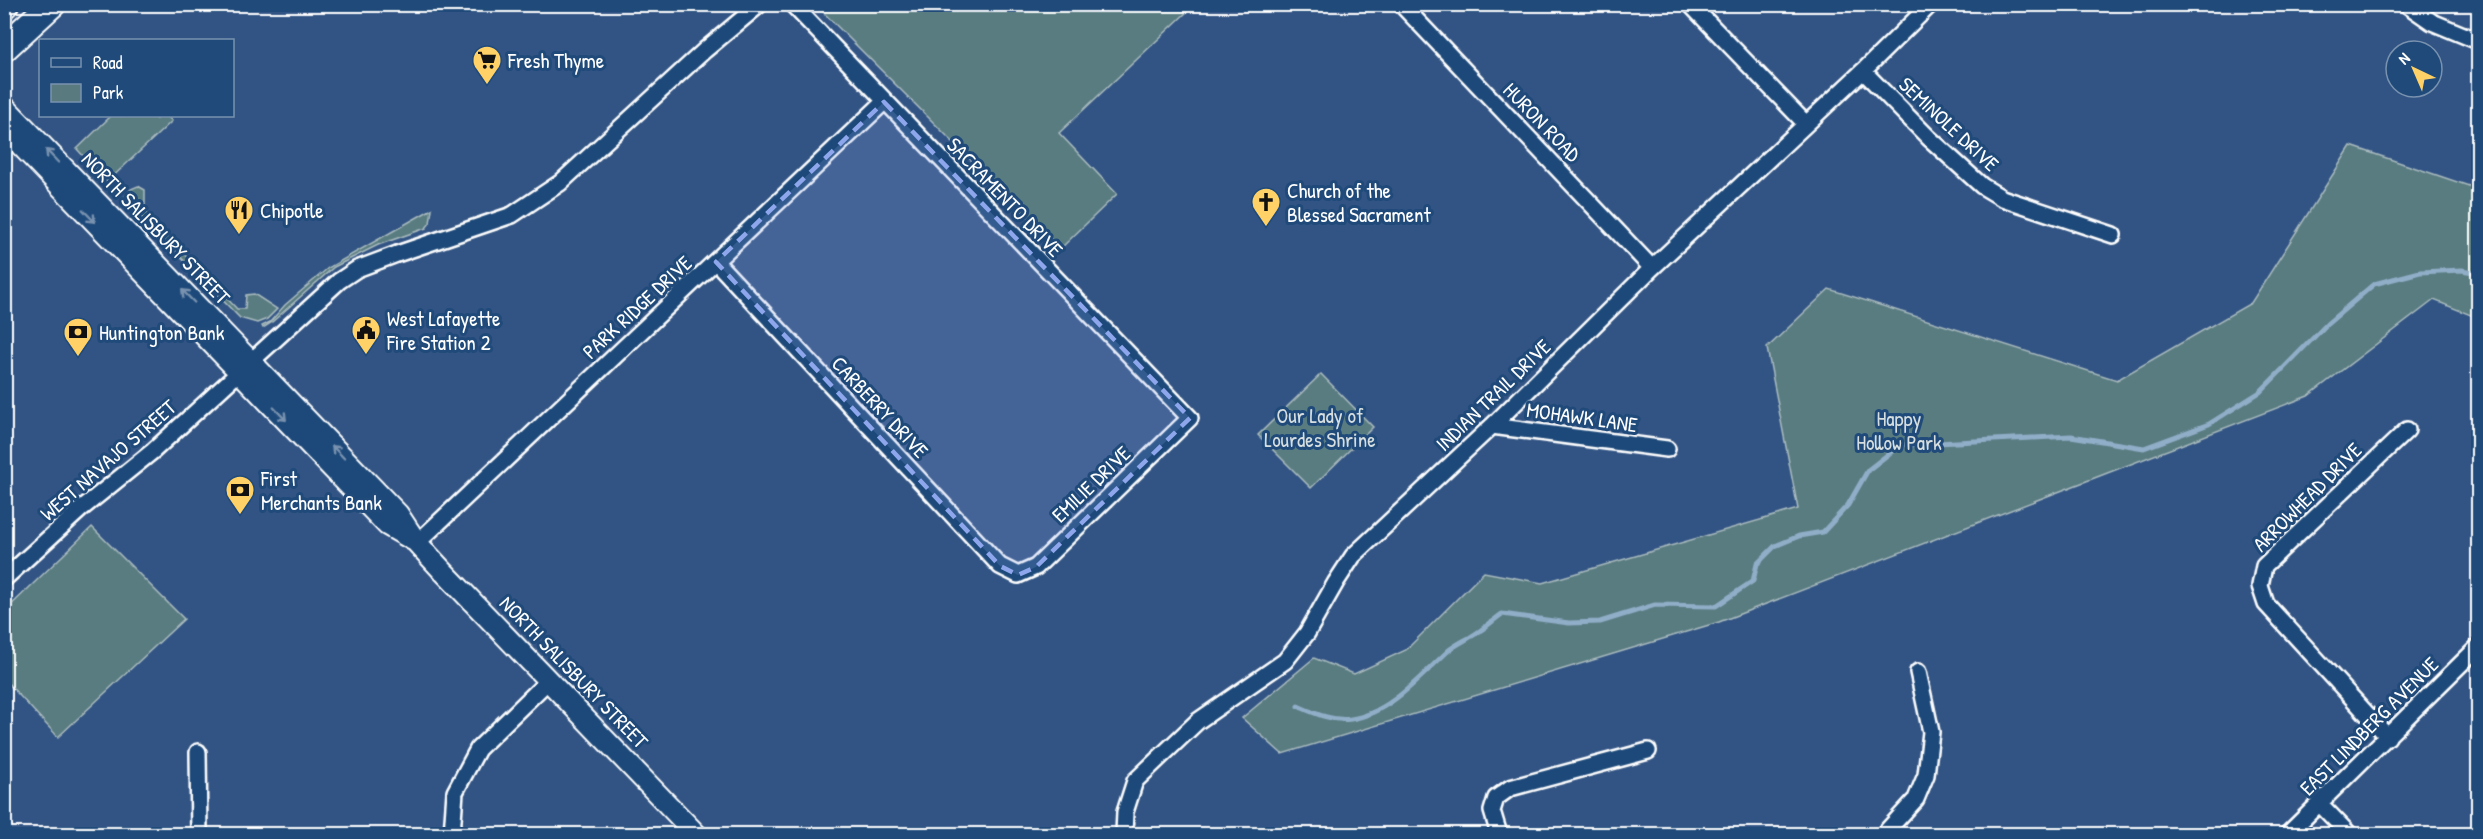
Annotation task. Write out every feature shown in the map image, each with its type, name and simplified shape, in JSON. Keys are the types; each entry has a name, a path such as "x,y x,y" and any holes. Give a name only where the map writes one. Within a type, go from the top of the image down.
{"highway":[{"path":"4,48 52,4"}],"street":[{"name":"WEST NAVAJO STREET","path":"4,579 81,509 153,451 339,281 357,269 512,215 560,183 705,50 760,4"},
{"name":"SACRAMENTO DRIVE","path":"792,4 1190,418"},
{"name":"HURON ROAD","path":"1401,4 1652,268"},
{"path":"1690,4 1806,124"},
{"name":"INDIAN TRAIL DRIVE","path":"1124,834 1125,812 1135,781 1198,720 1285,661 1307,633 1353,556 1492,426 1652,268 1863,71 1930,4"},
{"path":"2406,4 2432,22 2478,41"},
{"name":"SEMINOLE DRIVE","path":"1863,71 1929,138 1982,186 2002,198 2113,235"},
{"name":"PARK RIDGE DRIVE","path":"417,543 884,102"},
{"name":"NORTH SALISBURY STREET","path":"4,106 245,367"},
{"name":"NORTH SALISBURY STREET","path":"4,128 245,367 398,514 417,543 696,834"},
{"name":"CARBERRY DRIVE","path":"716,262 1000,566 1018,575"},
{"name":"EMILIE DRIVE","path":"1018,575 1036,567 1190,418"},
{"name":"MOHAWK LANE","path":"1492,426 1667,449"},
{"name":"ARROWHEAD DRIVE","path":"2388,737 2266,604 2260,586 2264,566 2407,430"},
{"name":"EAST LINDBERG AVENUE","path":"2288,834 2478,647"},
{"path":"1884,834 1916,799 1926,775 1931,732 1918,672"},
{"path":"452,834 455,792 478,749 549,680"},
{"path":"1499,834 1492,811 1496,798 1510,788 1648,751"},
{"path":"198,752 199,834"},
{"path":"2320,804 2349,834"}],"highlighted area":[{"path":"884,102 1190,418 1036,567 1018,575 1000,566 716,262"}],"green space":[{"path":"816,5 1184,5 1189,10 1059,133 1117,194 1060,249"},
{"path":"110,117 153,117 156,119 168,117 172,121 107,182 77,149"},
{"name":"Happy Hollow Park","path":"2351,146 2478,189 2478,318 2434,300 2308,396 1719,622 1282,754 1242,718 1314,658 1354,674 1406,650 1484,572 1542,583 1798,509 1767,348 1829,289 2117,380 2251,303"},
{"path":"138,186 145,190 145,212 237,309 245,309 246,295 254,294 277,309 267,319 257,323 240,318 124,199 131,189"},
{"path":"432,209 430,223 426,228 378,245 334,267 271,323 263,328 262,326 270,322 285,305 328,268"},
{"name":"Our Lady of Lourdes Shrine","path":"1321,374 1373,427 1311,488 1258,435"},
{"path":"92,527 184,619 58,737 5,680 5,611"}],"waterway":[{"path":"1298,706 1324,716 1344,720 1365,716 1379,710 1416,682 1451,649 1502,614 1569,623 1600,622 1655,605 1716,606 1753,581 1757,564 1775,546 1799,536 1823,532 1848,505 1868,470 1900,445 2071,436 2144,448 2209,424 2260,392 2327,324 2374,284 2420,272 2462,270 2478,273"}],"place":[{"name":"Fresh Thyme","path":"487,86"},
{"name":"Church of the Blessed Sacrament","path":"1266,228"},
{"name":"Chipotle","path":"239,236"},
{"name":"West Lafayette Fire Station 2","path":"366,356"},
{"name":"Huntington Bank","path":"78,358"},
{"name":"First Merchants Bank","path":"240,516"}]}
